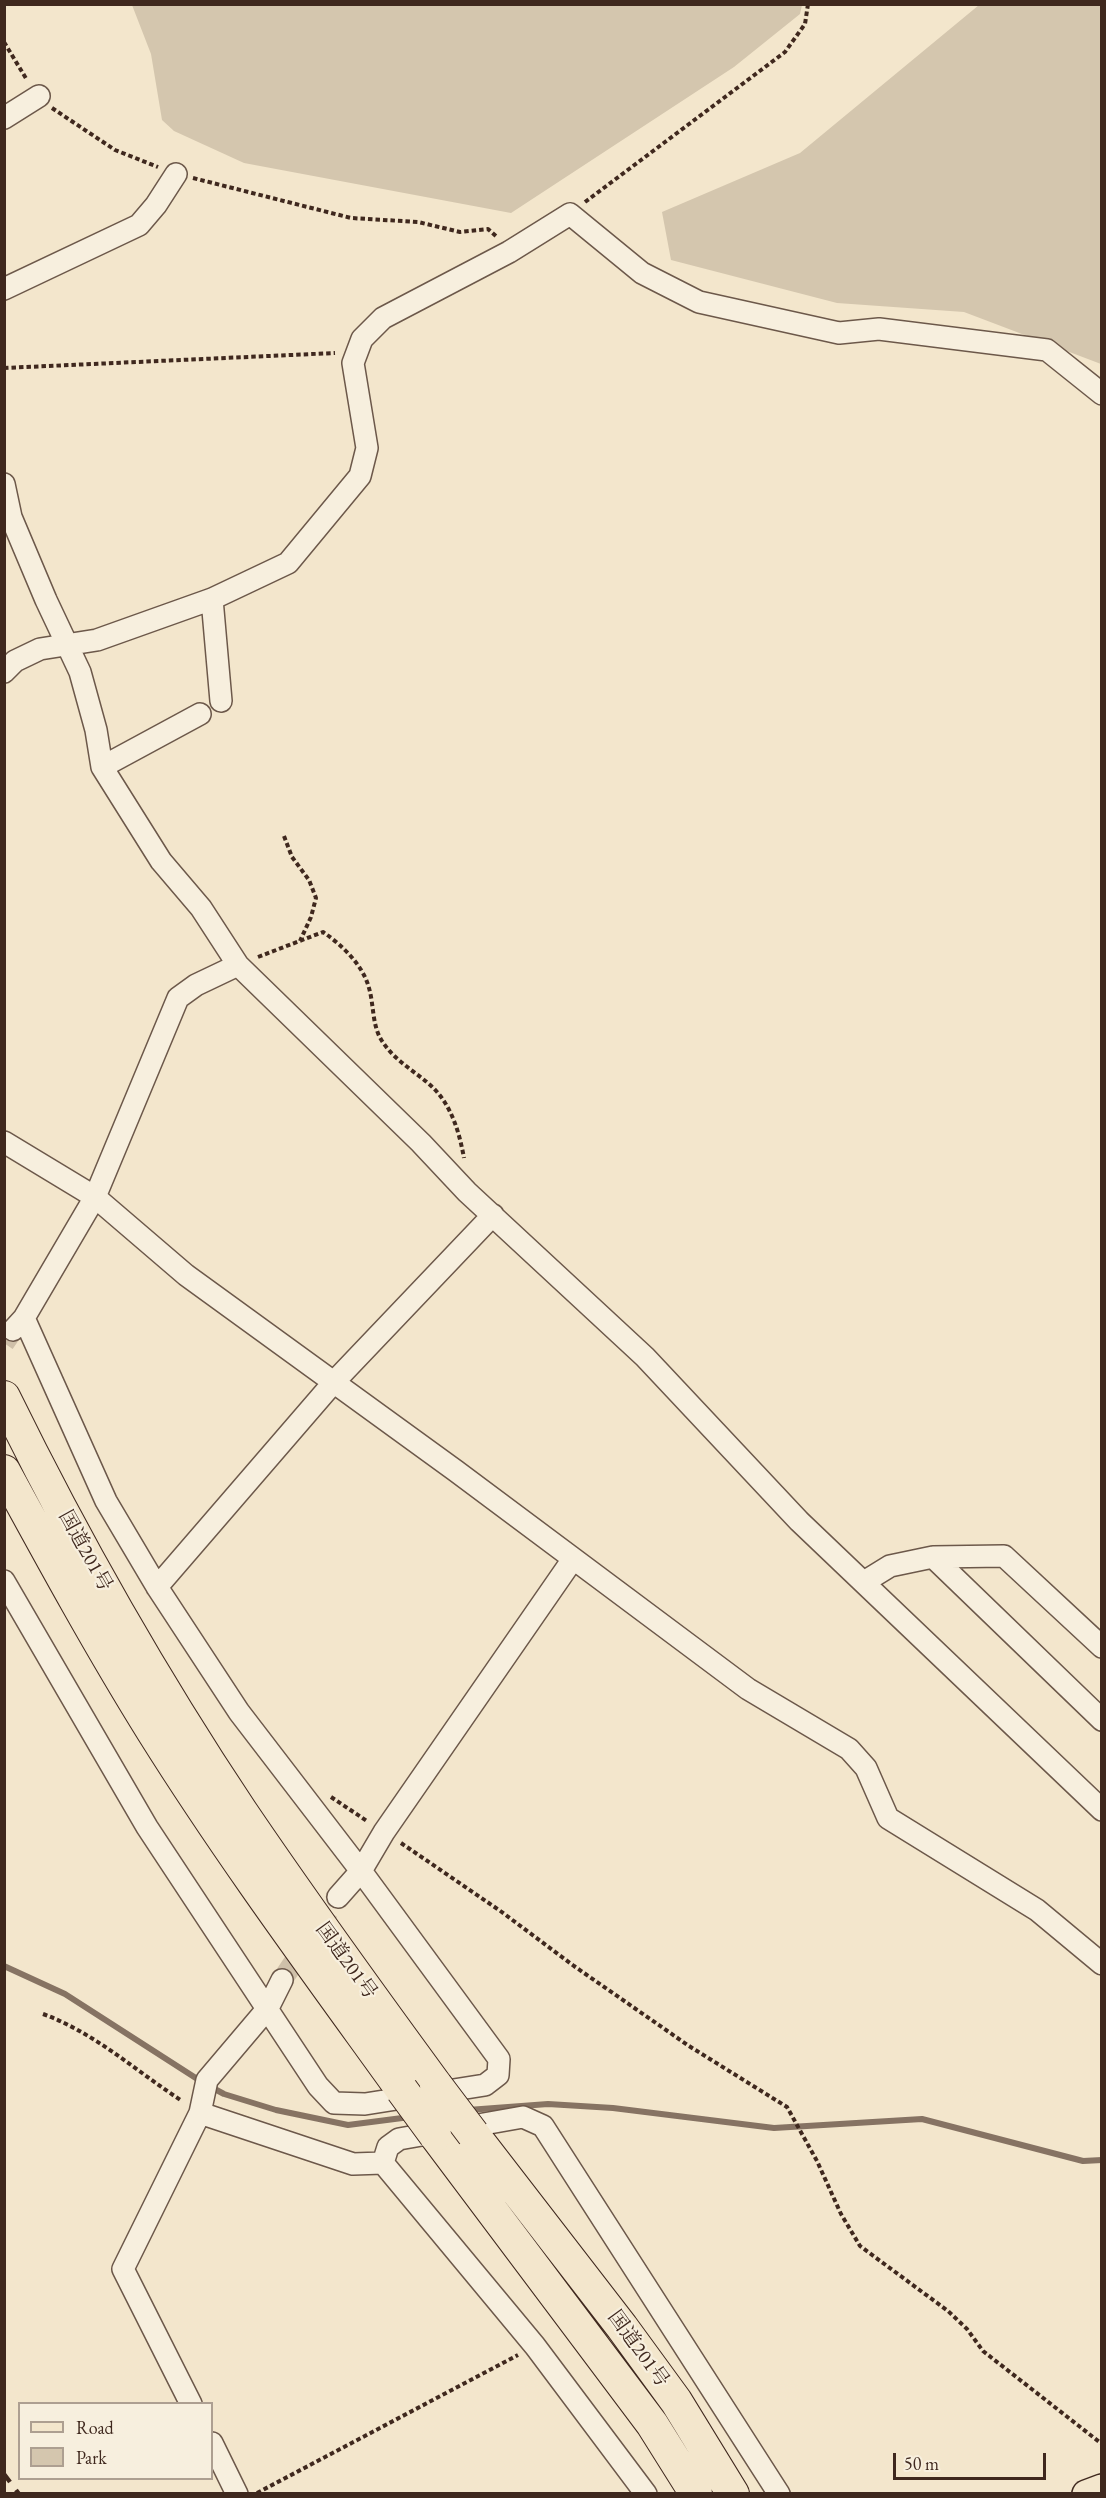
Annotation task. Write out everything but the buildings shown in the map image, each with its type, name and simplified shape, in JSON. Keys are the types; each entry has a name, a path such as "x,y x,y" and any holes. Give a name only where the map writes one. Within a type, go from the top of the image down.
{"highway":[{"name":"国道201号","path":"4,1398 96,1574 172,1702 241,1811 328,1937 436,2085 676,2401 734,2493"},
{"name":"国道201号","path":"4,1471 78,1605 153,1731 258,1890 435,2135 652,2424 696,2493"}],"main road":[{"path":"1086,2493 1101,2488"}],"street":[{"path":"4,118 39,96"},
{"path":"4,289 139,225 156,205 176,174"},
{"path":"4,672 15,661 40,649 97,640 212,599 288,563 360,476 367,448 353,363 362,339 383,318 507,253 570,214 642,273 699,302 839,333 879,329 1047,350 1101,394"},
{"path":"4,484 11,517 80,672 96,730 102,767 161,861 201,908 238,965 467,1192 645,1357 799,1521 1101,1810"},
{"path":"212,599 221,701"},
{"path":"102,767 200,714"},
{"path":"4,1581 147,1827 318,2086 334,2103 365,2104 485,2085 498,2075 499,2059 361,1871 239,1712 157,1587 106,1501 19,1324 95,1197 178,998 196,986 238,965"},
{"path":"4,1142 95,1197 186,1275 456,1470 748,1689 849,1749 866,1768 888,1818 1037,1910 1101,1964"},
{"path":"157,1587 333,1383 493,1215"},
{"path":"864,1582 890,1566 933,1557 1004,1556 1101,1647"},
{"path":"933,1557 1101,1720"},
{"path":"338,1897 361,1871 384,1832 573,1559"},
{"path":"190,2402 123,2269 201,2109 207,2080 268,2008 282,1980"},
{"path":"201,2109 353,2164 383,2163"},
{"path":"383,2163 388,2147 399,2139 523,2117 543,2126 779,2493"},
{"path":"383,2163 535,2346 646,2493"},
{"path":"213,2445 237,2493"}],"path":[{"path":"570,214 786,52 805,24 808,4"},
{"path":"4,42 39,96 59,113 115,150 176,174 351,218 418,222 460,232 488,229 496,236 507,253"},
{"path":"4,368 357,352"},
{"path":"284,836 292,857 309,880 316,898 299,941"},
{"path":"238,965 323,932 339,943 356,963 369,987 380,1038 389,1052 432,1086 451,1110 467,1172 467,1192"},
{"path":"384,1832 499,1910 574,1966 689,2046 787,2107 817,2161 841,2214 860,2246 948,2311 967,2329 983,2351 1101,2444"},
{"path":"43,2014 62,2021 99,2042 149,2080 201,2109"},
{"path":"255,2493 535,2346"}],"green space":[{"path":"132,5 802,5 800,14 734,67 511,213 244,163 174,131 162,120 151,54"},
{"path":"979,5 1101,5 1101,364 964,312 837,303 671,260 662,212 800,153"}],"waterway":[{"path":"4,1966 65,1994 202,2082"},
{"path":"211,2087 224,2094 276,2110 348,2125 410,2117"},
{"path":"468,2110 548,2104 613,2108 774,2128 922,2119 1083,2161 1102,2160"}],"tunnel":[{"path":"4,1343 13,1330"},
{"path":"282,1980 338,1897"}],"railway":[{"path":"4,2474 19,2494"}]}
